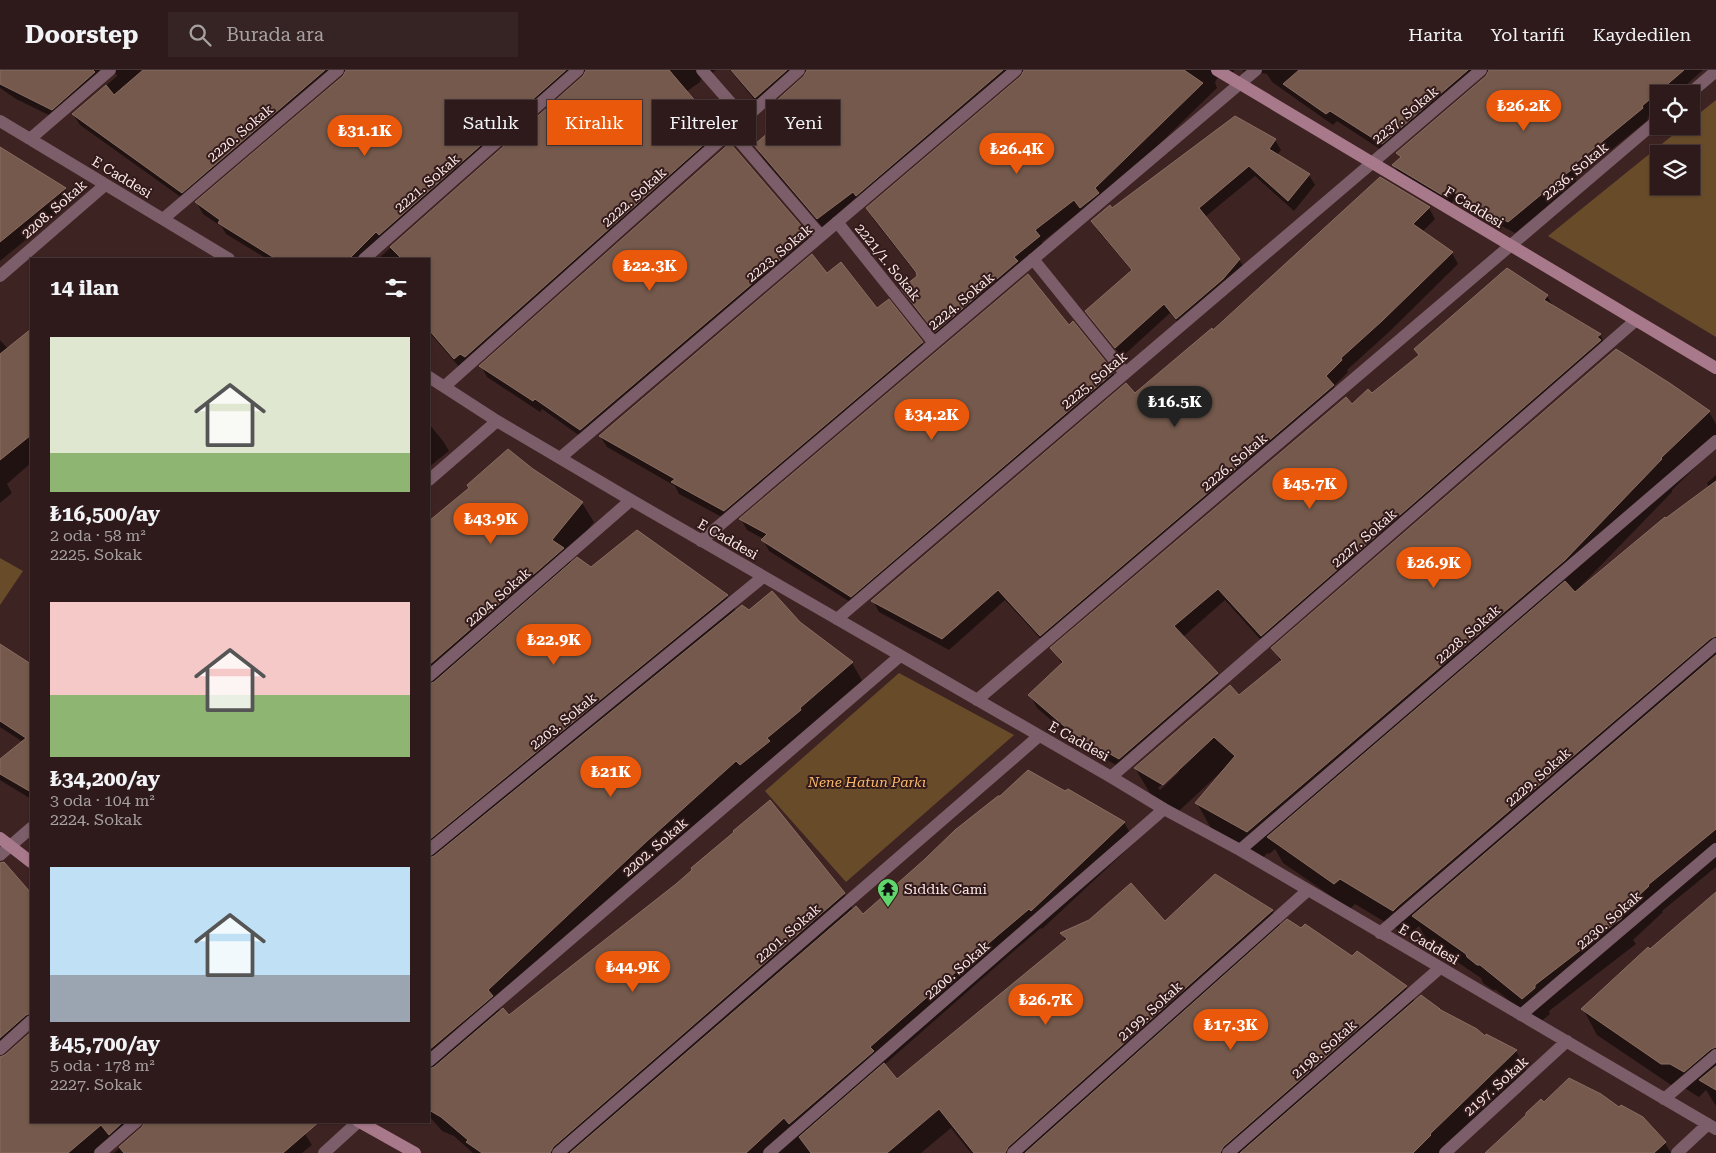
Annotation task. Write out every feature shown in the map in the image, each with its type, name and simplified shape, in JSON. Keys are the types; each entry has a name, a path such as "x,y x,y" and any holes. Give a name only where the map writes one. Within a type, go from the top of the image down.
{"street":[{"path":"30,139 110,70"},
{"name":"2220. Sokak","path":"163,219 338,70"},
{"name":"2221. Sokak","path":"365,258 578,70"},
{"path":"702,70 728,100"},
{"name":"2222. Sokak","path":"756,108 799,70"},
{"name":"2223. Sokak","path":"560,458 1016,70"},
{"name":"F Caddesi","path":"1217,70 1716,368"},
{"name":"2224. Sokak","path":"701,541 1256,70"},
{"name":"2237. Sokak","path":"1371,163 1481,70"},
{"path":"1700,85 1716,71"},
{"name":"E Caddesi","path":"0,121 227,258"},
{"name":"2236. Sokak","path":"1510,246 1650,128"},
{"name":"2222. Sokak","path":"445,386 714,145"},
{"path":"742,145 822,236"},
{"name":"2225. Sokak","path":"837,619 1371,163"},
{"name":"2208. Sokak","path":"0,276 105,185"},
{"name":"2221/1. Sokak","path":"837,222 934,343"},
{"name":"2226. Sokak","path":"977,700 1510,246"},
{"path":"1034,259 1126,373"},
{"name":"2227. Sokak","path":"1111,776 1636,321"},
{"name":"E Caddesi","path":"430,378 497,421 701,541 1111,776 1164,809 1240,850 1712,1127"},
{"path":"430,479 497,421"},
{"name":"2228. Sokak","path":"1240,850 1716,441"},
{"name":"2204. Sokak","path":"430,675 631,500"},
{"name":"2203. Sokak","path":"430,849 763,577"},
{"name":"2229. Sokak","path":"1380,933 1716,644"},
{"name":"2202. Sokak","path":"430,1061 900,656"},
{"name":"2201. Sokak","path":"558,1153 1039,736"},
{"name":"2200. Sokak","path":"770,1153 1164,809"},
{"path":"0,855 30,829"},
{"path":"0,838 30,861"},
{"name":"2230. Sokak","path":"1522,1015 1716,849"},
{"name":"2199. Sokak","path":"1013,1153 1307,891"},
{"name":"2198. Sokak","path":"1228,1153 1440,968"},
{"path":"0,1049 30,1023"},
{"name":"2197. Sokak","path":"1445,1153 1567,1041"},
{"path":"1664,1099 1716,1055"},
{"path":"100,1153 135,1123"},
{"path":"324,1153 356,1123"},
{"path":"362,1123 415,1153"},
{"path":"1677,1153 1712,1127"}],"green space":[{"path":"1716,100 1716,337 1548,236 1650,154 1650,195 1700,195 1700,145 1661,145 1673,135 1700,135 1700,113"},
{"path":"0,558 23,571 0,605"},
{"name":"Nene Hatun Parkı","path":"899,673 1014,735 846,882 765,791"}],"building":[{"path":"0,70 93,70 95,72 52,110 0,84"},
{"path":"143,70 325,70 182,193 72,114 106,85 114,95"},
{"path":"346,70 566,70 532,100 445,100 445,145 481,145 379,235 376,232 350,258 274,258 218,223 220,220 195,202 343,76"},
{"path":"586,70 669,70 694,100 652,100 652,145 703,145 465,357 460,354 454,359 430,331 430,258 401,258 390,247 505,145 537,145 537,117 547,108 547,145 642,145 642,100 556,100 583,76"},
{"path":"731,70 787,70 755,98"},
{"path":"807,70 1003,70 856,196 853,192 817,219 754,145 766,135 766,145 840,145 840,100 777,100 804,76"},
{"path":"1024,70 1184,70 1203,83 1095,188 1099,193 1080,208 1074,200 1035,230 1040,236 1014,257 1018,261 935,332 901,289 917,276 916,272 866,208 1021,76"},
{"path":"1299,70 1468,70 1382,144 1330,111 1326,114 1283,84"},
{"path":"1489,70 1684,70 1666,85 1650,85 1650,99 1642,106 1643,108 1508,222 1463,199 1449,188 1442,195 1392,165 1401,157 1396,153 1486,76"},
{"path":"1235,116 1276,139 1269,149 1310,174 1288,201 1249,166 1199,208 1240,259 1223,279 1176,319 1164,304 1115,348 1085,311 1132,270 1091,221 1110,205 1112,208"},
{"path":"728,145 732,145 804,229 796,236 801,242 580,430 535,399 533,401 479,366"},
{"path":"0,147 66,188 0,242"},
{"path":"1380,177 1430,207 1413,224 1453,252 1341,358 1342,360 1326,376 1334,385 1040,636 998,590 942,639 871,601 1126,383 1135,393 1212,328 1213,330"},
{"path":"812,254 827,273 841,262 877,308 889,299 923,342 724,511 671,482 675,479 599,436"},
{"path":"1507,268 1548,295 1544,300 1601,334 1597,337 1601,340 1261,636 1218,589 1174,626 1218,673 1119,759 1071,732 1028,695 1063,662 1050,648 1346,397 1352,404 1368,389 1372,393 1419,355 1414,349"},
{"path":"1028,274 1069,325 1073,321 1114,372 851,597 761,540 767,534 739,519"},
{"path":"30,330 30,436 0,460 0,354"},
{"path":"1616,349 1710,411 1661,458 1565,560 1247,832 1195,803 1235,756 1214,737 1163,785 1134,768 1230,685 1239,695 1282,660 1271,648"},
{"path":"508,449 533,469 583,502 552,540 564,548 430,664 430,520 469,488 467,485"},
{"path":"1716,481 1716,636 1711,638 1393,911 1340,879 1334,884 1267,837 1565,581 1575,592 1665,517"},
{"path":"637,530 728,595 430,839 430,684 577,557 591,567"},
{"path":"772,591 800,622 853,662 800,708 801,710 767,738 770,741 740,765 736,761 646,842 488,990 493,996 430,1049 430,858 742,605 749,610"},
{"path":"0,644 30,663 30,791 0,774 0,759 26,738 0,721"},
{"path":"1716,655 1716,829 1648,885 1619,914 1622,918 1535,985 1535,988 1522,999 1480,965 1477,965 1467,957 1466,954 1412,916"},
{"path":"1028,770 1065,791 1068,789 1125,822 1031,911 1029,909 997,936 870,1047 874,1051 789,1124 784,1118 746,1153 570,1153 856,906 863,914 955,830 1000,796"},
{"path":"770,800 845,893 553,1147 550,1153 482,1153 466,1142 468,1140 441,1117 430,1111 430,1069 503,1008 509,1015 676,884 692,870 691,868"},
{"path":"4,862 30,892 30,1013 0,1038 0,863"},
{"path":"1215,874 1273,910 1008,1147 1005,1153 974,1153 939,1109 887,1153 811,1153 799,1137 884,1063 897,1079 1067,939 1060,933 1089,920 1131,883 1165,921"},
{"path":"1716,892 1716,1047 1711,1049 1684,1072 1670,1064 1661,1064 1581,1009 1648,947 1650,949"},
{"path":"1287,919 1301,928 1305,924 1352,956 1357,951 1407,986 1223,1147 1220,1153 1025,1153"},
{"path":"1421,995 1439,1009 1477,1029 1485,1036 1486,1034 1517,1050 1430,1134 1413,1153 1240,1153"},
{"path":"30,1033 30,1123 122,1123 109,1135 101,1125 68,1153 0,1153 0,1057 5,1055"},
{"path":"1716,1066 1716,1090 1699,1080"},
{"path":"1569,1078 1601,1094 1619,1107 1621,1105 1643,1117 1666,1142 1654,1153 1485,1153 1541,1099 1544,1102"},
{"path":"144,1123 318,1123 283,1153 124,1153 119,1147 142,1127"}],"place":[{"name":"Sıddık Cami","path":"888,908"}]}
